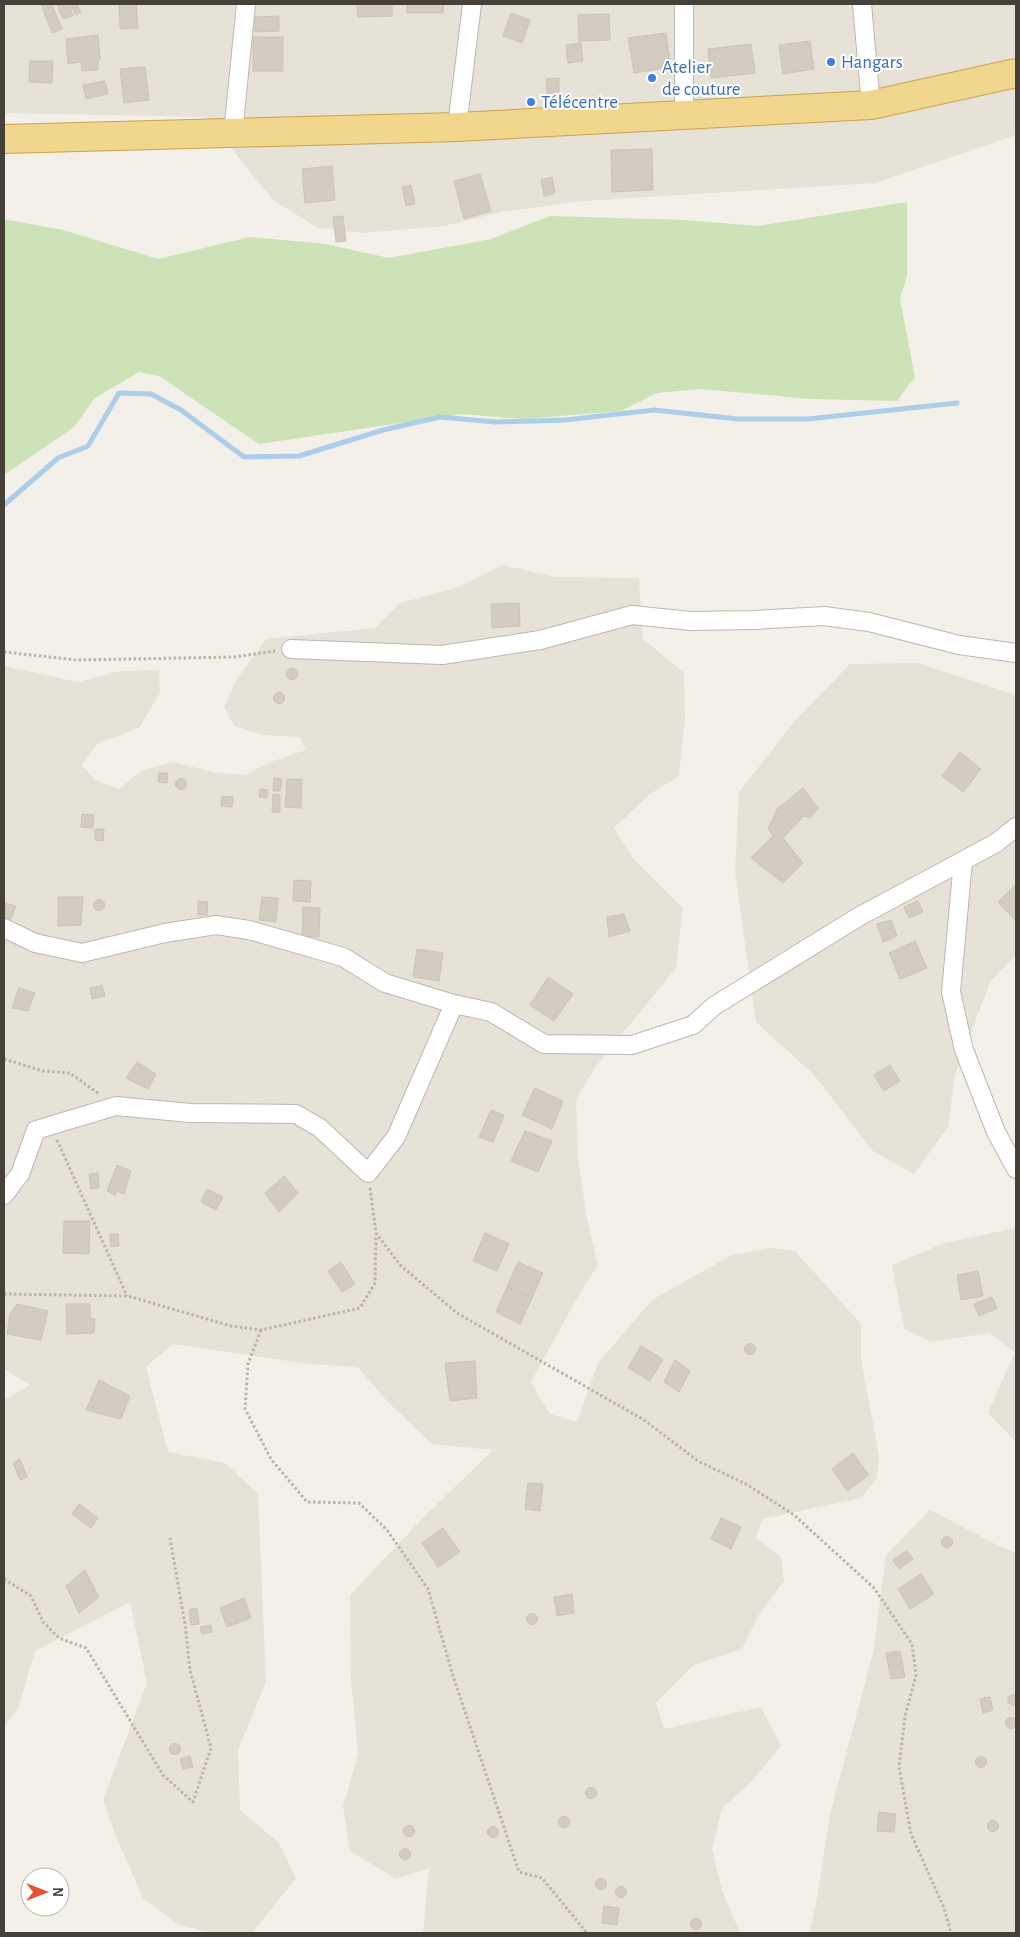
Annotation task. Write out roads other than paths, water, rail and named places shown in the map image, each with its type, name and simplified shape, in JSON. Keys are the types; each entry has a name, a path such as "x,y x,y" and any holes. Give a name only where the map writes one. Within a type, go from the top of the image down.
{"highway":[{"path":"4,139 458,127 871,105 1016,74"}],"street":[{"path":"233,133 246,4"},
{"path":"458,127 472,4"},
{"path":"684,4 684,116"},
{"path":"862,4 871,105"},
{"path":"291,649 442,655 540,640 632,615 691,621 824,616 869,622 959,645 1016,653"},
{"path":"4,928 35,943 82,953 165,933 216,925 249,930 343,957 385,982 454,1004 490,1012 544,1044 632,1045 693,1025 714,1006 860,916 996,843 1016,827"},
{"path":"963,861 951,992 964,1050 996,1132 1016,1169"},
{"path":"4,1195 20,1174 36,1130 116,1106 190,1113 296,1114 320,1128 368,1174 396,1137 454,1004"}],"waterway":[{"path":"4,505 58,458 88,446 119,393 151,394 181,410 244,457 299,456 383,430 440,417 495,422 565,420 654,410 738,419 808,419 957,403"}],"place":[{"name":"Hangars","path":"831,62"},
{"name":"Atelier de couture","path":"652,78"},
{"name":"Télécentre","path":"531,102"}]}
